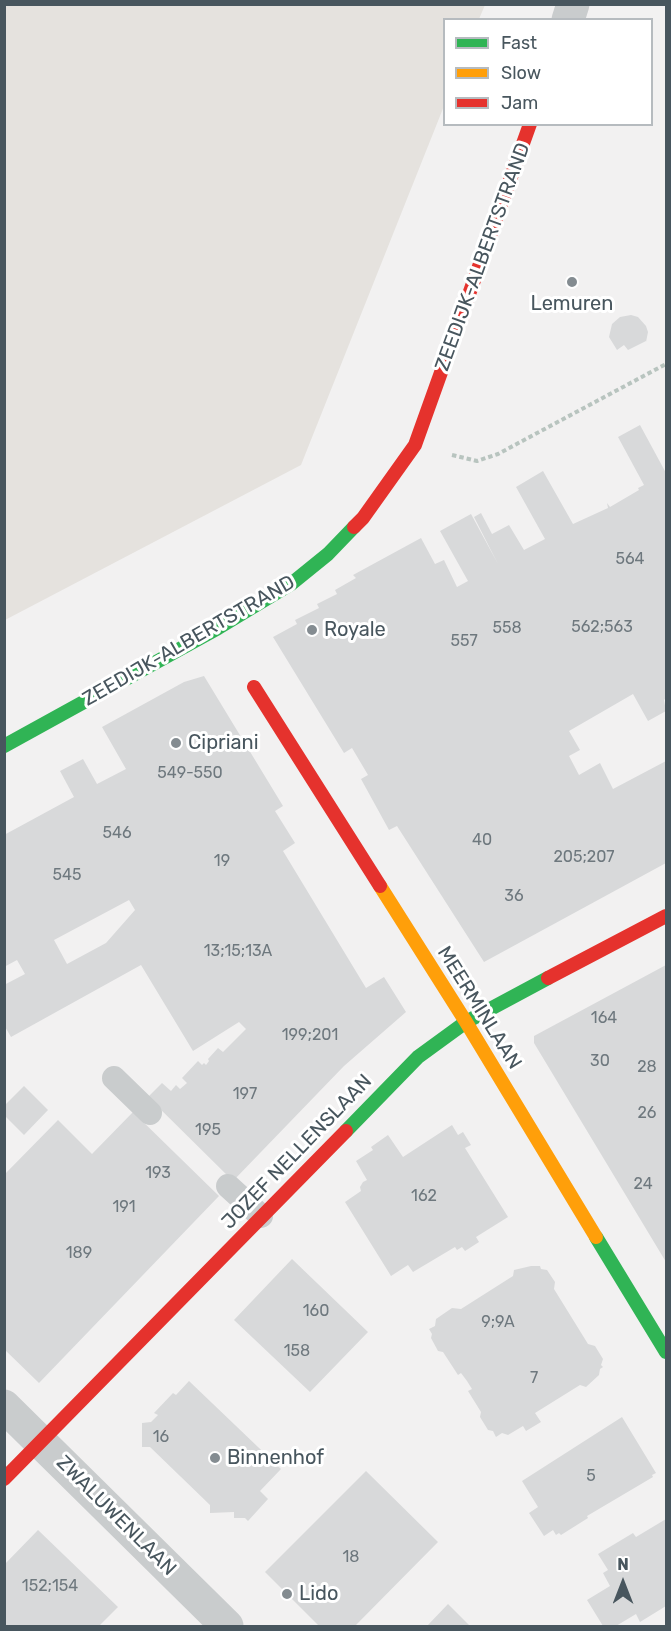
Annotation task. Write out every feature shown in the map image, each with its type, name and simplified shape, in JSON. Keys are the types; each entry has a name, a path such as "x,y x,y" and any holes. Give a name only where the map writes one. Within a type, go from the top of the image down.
{"street":[{"name":"ZEEDIJK-ALBERTSTRAND","path":"4,746 219,628 291,584 328,555 363,518 415,445 530,126"},
{"name":"MEERMINLAAN","path":"254,687 466,1022 666,1352"},
{"name":"JOZEF NELLENSLAAN","path":"4,1479 418,1057 466,1022 666,916"},
{"name":"ZWALUWENLAAN","path":"4,1406 227,1626"}],"lane":[{"path":"114,1078 150,1113"},
{"path":"228,1186 261,1216"}],"path":[{"path":"415,445 477,461 498,454 666,364"}],"sand":[{"path":"5,4 485,5 479,18 443,18 443,109 301,465 5,620"}],"building":[{"path":"631,315 638,317 646,326 648,332 646,342 628,350 624,345 617,350 609,337 612,324 620,317"},
{"path":"640,425 666,473 666,698 664,700 666,711 648,721 633,694 569,731 580,750 569,756 579,775 600,763 613,789 666,761 666,863 484,962 397,826 389,830 361,779 368,775 352,748 344,753 273,637 297,624 295,620 319,608 317,604 337,594 335,590 356,578 353,575 421,538 435,564 444,560 457,587 468,581 440,531 471,514 498,564 474,517 481,513 492,534 509,525 524,550 545,539 516,487 543,471 573,524 608,508 607,503 610,507 644,485 618,437"},
{"path":"204,676 283,806 275,811 295,843 283,851 366,988 384,977 406,1012 344,1066 233,1181 148,1097 162,1083 171,1091 176,1085 180,1089 187,1083 182,1078 198,1061 206,1065 208,1059 218,1048 223,1052 246,1029 239,1022 193,1051 141,965 11,1037 4,1025 4,985 25,974 17,960 4,967 4,835 74,797 60,771 83,759 97,784 126,769 102,727 184,682","holes":["129,900 135,910 106,943 67,964 54,940"]},
{"path":"666,965 666,1262 534,1043 534,1036"},
{"path":"24,1086 48,1110 24,1135 4,1115 4,1106"},
{"path":"133,1112 219,1196 39,1383 4,1349 4,1175 58,1120 92,1154"},
{"path":"452,1125 458,1135 463,1132 471,1145 465,1148 508,1217 476,1237 479,1242 465,1251 462,1247 457,1250 455,1247 413,1272 408,1265 391,1276 345,1202 361,1191 360,1187 367,1180 356,1161 373,1150 371,1147 388,1135 403,1157"},
{"path":"292,1259 368,1332 310,1392 234,1320"},
{"path":"540,1266 541,1269 547,1270 555,1282 554,1289 588,1344 595,1346 603,1359 601,1365 603,1367 599,1375 586,1387 580,1385 535,1413 541,1422 526,1431 523,1426 508,1435 502,1433 496,1437 493,1431 488,1430 480,1417 481,1412 468,1391 472,1389 461,1373 458,1375 443,1352 438,1351 429,1329 435,1326 436,1319 452,1308 461,1309 513,1276 514,1270"},
{"name":"Binnenhof","path":"189,1381 281,1469 260,1491 268,1499 248,1521 245,1518 234,1518 234,1512 210,1513 210,1505 150,1447 142,1447 142,1423 151,1422 158,1415 154,1413 173,1393 176,1395"},
{"path":"622,1417 656,1473 561,1535 559,1533 556,1535 553,1530 544,1536 529,1513 538,1507 522,1481"},
{"path":"366,1471 438,1542 355,1626 319,1626 265,1572"},
{"path":"666,1519 666,1606 640,1622 636,1614 616,1626 603,1626 587,1600 610,1586 603,1573 608,1570 598,1554 633,1533 636,1537"},
{"path":"38,1530 118,1607 99,1626 4,1626 4,1565"},
{"path":"448,1604 470,1626 427,1626"}],"traffic: fast":[{"path":"4,746 218,628 291,584 328,554 354,527"},
{"path":"346,1131 418,1057 466,1022 548,978"},
{"path":"596,1237 666,1352"}],"traffic: slow":[{"path":"380,886 466,1022 596,1237"}],"traffic: jam":[{"path":"354,527 363,518 415,445 529,126"},
{"path":"254,687 380,886"},
{"path":"548,978 666,916"},
{"path":"4,1479 346,1131"}],"place":[{"name":"Lemuren","path":"572,282"},
{"name":"Royale","path":"312,630"},
{"name":"Cipriani","path":"176,743"},
{"name":"Binnenhof","path":"215,1458"},
{"name":"Lido","path":"287,1594"}]}
